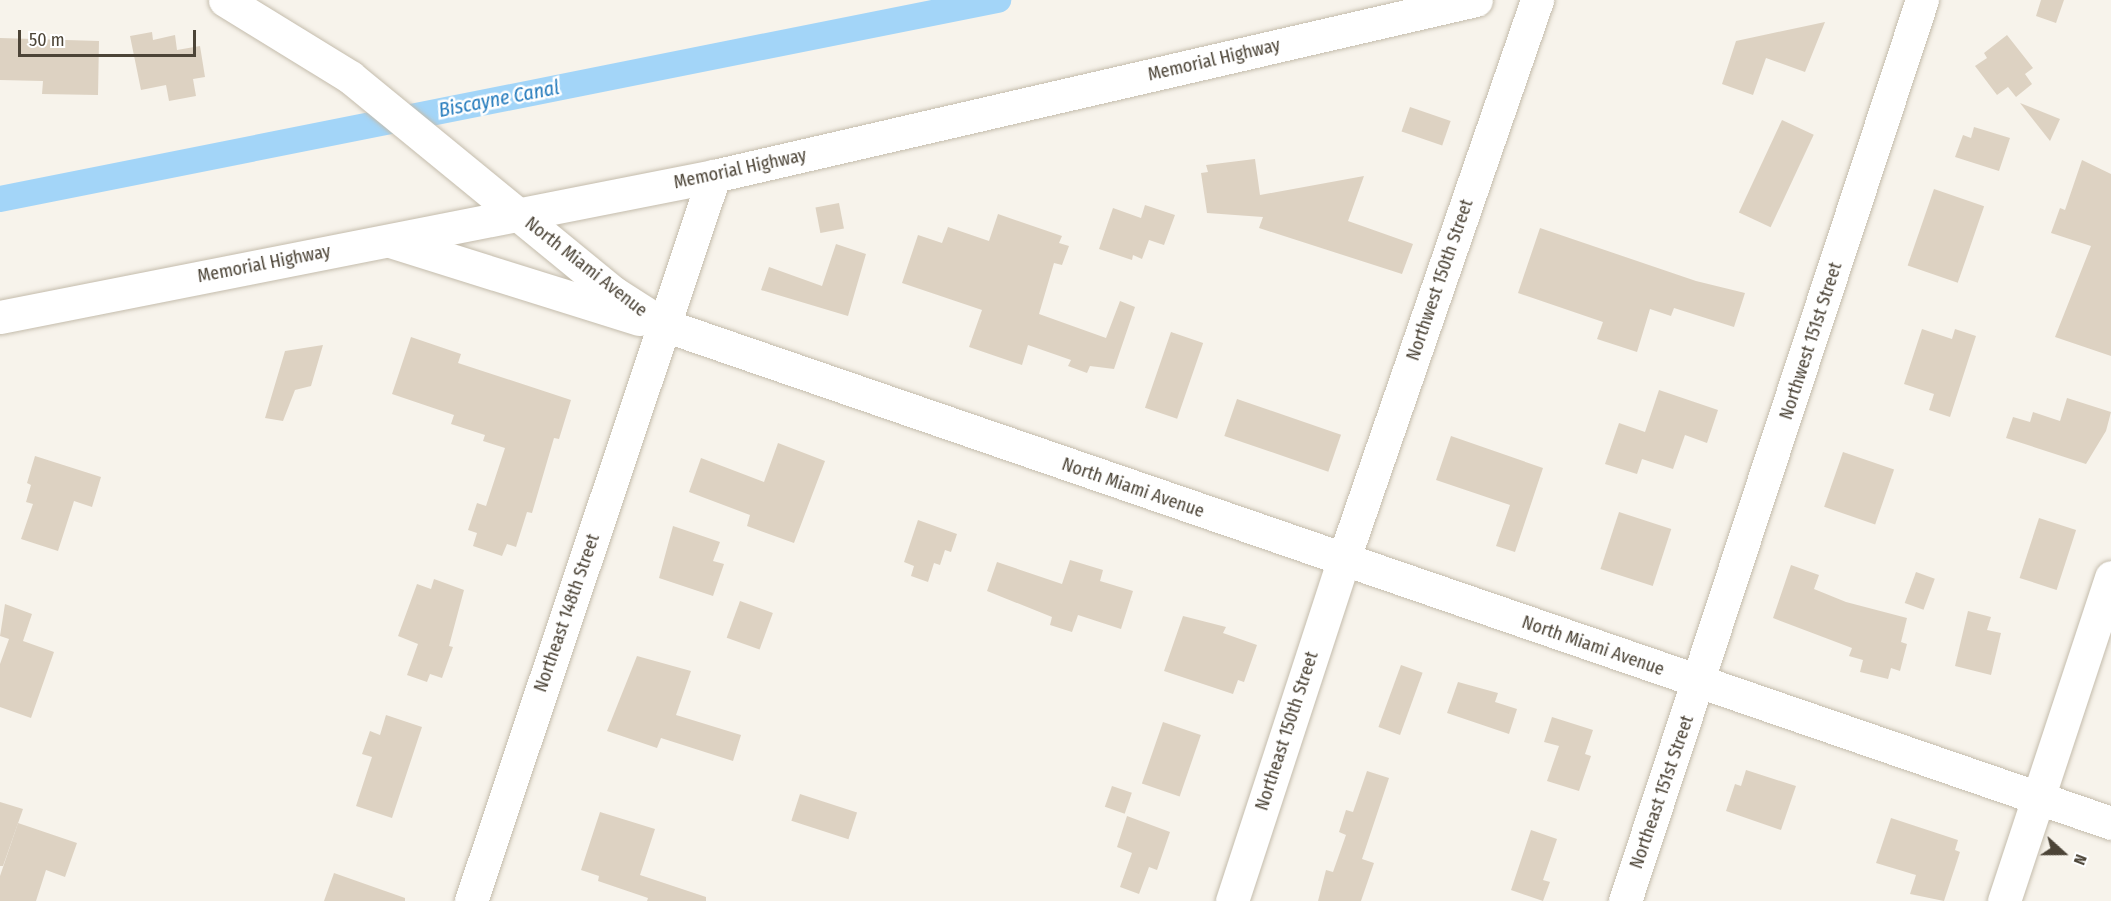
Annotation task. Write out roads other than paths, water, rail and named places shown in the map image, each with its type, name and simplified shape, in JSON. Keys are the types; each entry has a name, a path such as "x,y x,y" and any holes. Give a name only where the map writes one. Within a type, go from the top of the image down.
{"street":[{"name":"Memorial Highway","path":"0,317 385,239 714,176 1476,0"},
{"name":"Northwest 150th Street","path":"1343,561 1537,0"},
{"name":"Northwest 151st Street","path":"1699,682 1922,0"},
{"name":"North Miami Avenue","path":"241,4 350,76 614,293 664,326 2111,823"},
{"name":"Northeast 148th Street","path":"471,901 714,176"},
{"path":"385,239 596,309 664,326"},
{"name":"Northeast 150th Street","path":"1232,901 1343,561"},
{"path":"2004,901 2111,577"},
{"name":"Northeast 151st Street","path":"1625,901 1699,682"}],"waterway":[{"name":"Biscayne Canal","path":"0,199 998,0"}]}
